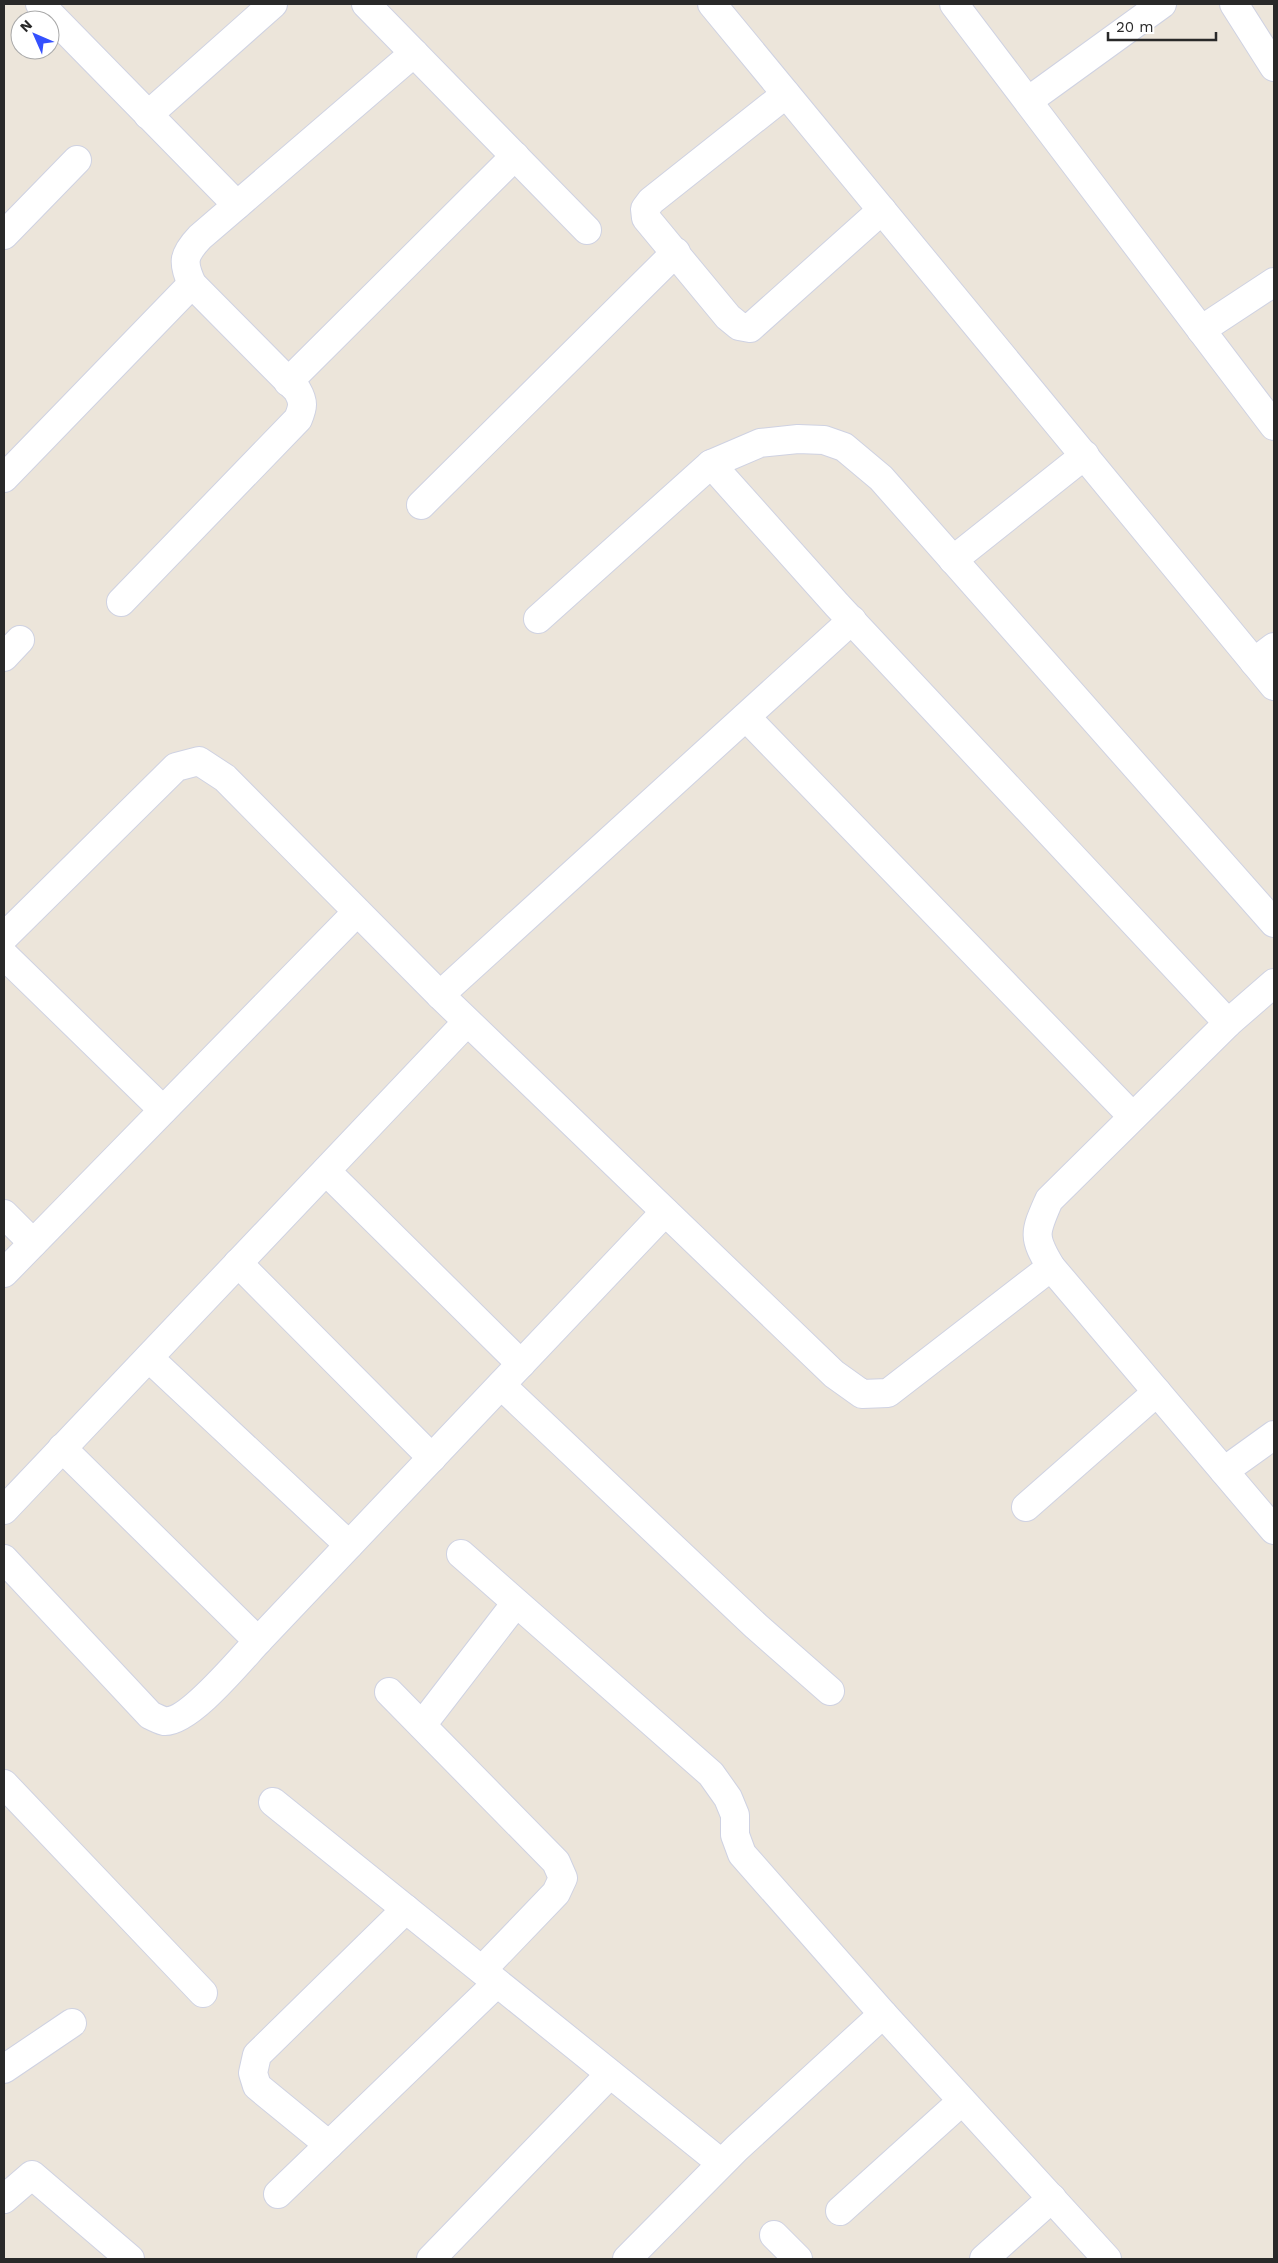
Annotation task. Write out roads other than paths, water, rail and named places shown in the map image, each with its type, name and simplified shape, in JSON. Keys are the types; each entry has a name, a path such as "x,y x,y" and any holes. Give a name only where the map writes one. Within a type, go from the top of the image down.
{"street":[{"path":"40,4 237,204"},
{"path":"148,114 273,4"},
{"path":"712,4 1084,455 1264,654 1274,686"},
{"path":"954,4 1274,426"},
{"path":"1028,101 1162,4"},
{"path":"1234,4 1274,67"},
{"path":"378,8 414,54 587,230"},
{"path":"122,602 298,419 303,408 303,400 288,382 192,284 184,266 188,249 237,204 414,54"},
{"path":"786,94 651,201 645,209 646,218 728,317 739,326 750,328 882,210"},
{"path":"288,382 515,156"},
{"path":"4,235 77,160"},
{"path":"421,505 676,252"},
{"path":"1201,330 1274,282"},
{"path":"4,478 192,284"},
{"path":"538,619 711,464 760,443 798,439 824,440 844,447 881,478 1274,923"},
{"path":"953,560 1084,455"},
{"path":"711,464 852,620 1228,1023"},
{"path":"440,995 852,620"},
{"path":"746,717 1132,1116"},
{"path":"4,937 176,767 199,761 225,778 467,1022 834,1374 862,1394 888,1393 1051,1267"},
{"path":"4,1273 357,912"},
{"path":"4,955 163,1110"},
{"path":"1274,983 1228,1023 1048,1200 1038,1224 1038,1245 1051,1267 1274,1530"},
{"path":"4,1510 467,1022"},
{"path":"326,1171 521,1364"},
{"path":"4,1559 150,1715 165,1721 182,1717 200,1702 665,1212"},
{"path":"4,1214 33,1243"},
{"path":"238,1263 432,1458"},
{"path":"149,1358 349,1545"},
{"path":"501,1385 756,1626 830,1691"},
{"path":"1026,1507 1157,1392"},
{"path":"1224,1471 1274,1435"},
{"path":"62,1448 258,1641"},
{"path":"461,1554 711,1774 728,1798 735,1815 735,1835 742,1854 883,2014 1107,2259"},
{"path":"422,1725 516,1603"},
{"path":"278,2194 329,2144 490,1976 556,1893 563,1878 556,1862 389,1692"},
{"path":"4,1784 203,1993"},
{"path":"273,1802 721,2164"},
{"path":"329,2144 257,2086 253,2073 257,2055 406,1909"},
{"path":"627,2259 721,2164 883,2014"},
{"path":"4,2069 72,2023"},
{"path":"431,2259 610,2074"},
{"path":"840,2211 962,2101"},
{"path":"4,2199 32,2175 130,2259"},
{"path":"984,2259 1052,2198"},
{"path":"774,2235 798,2259"}]}
